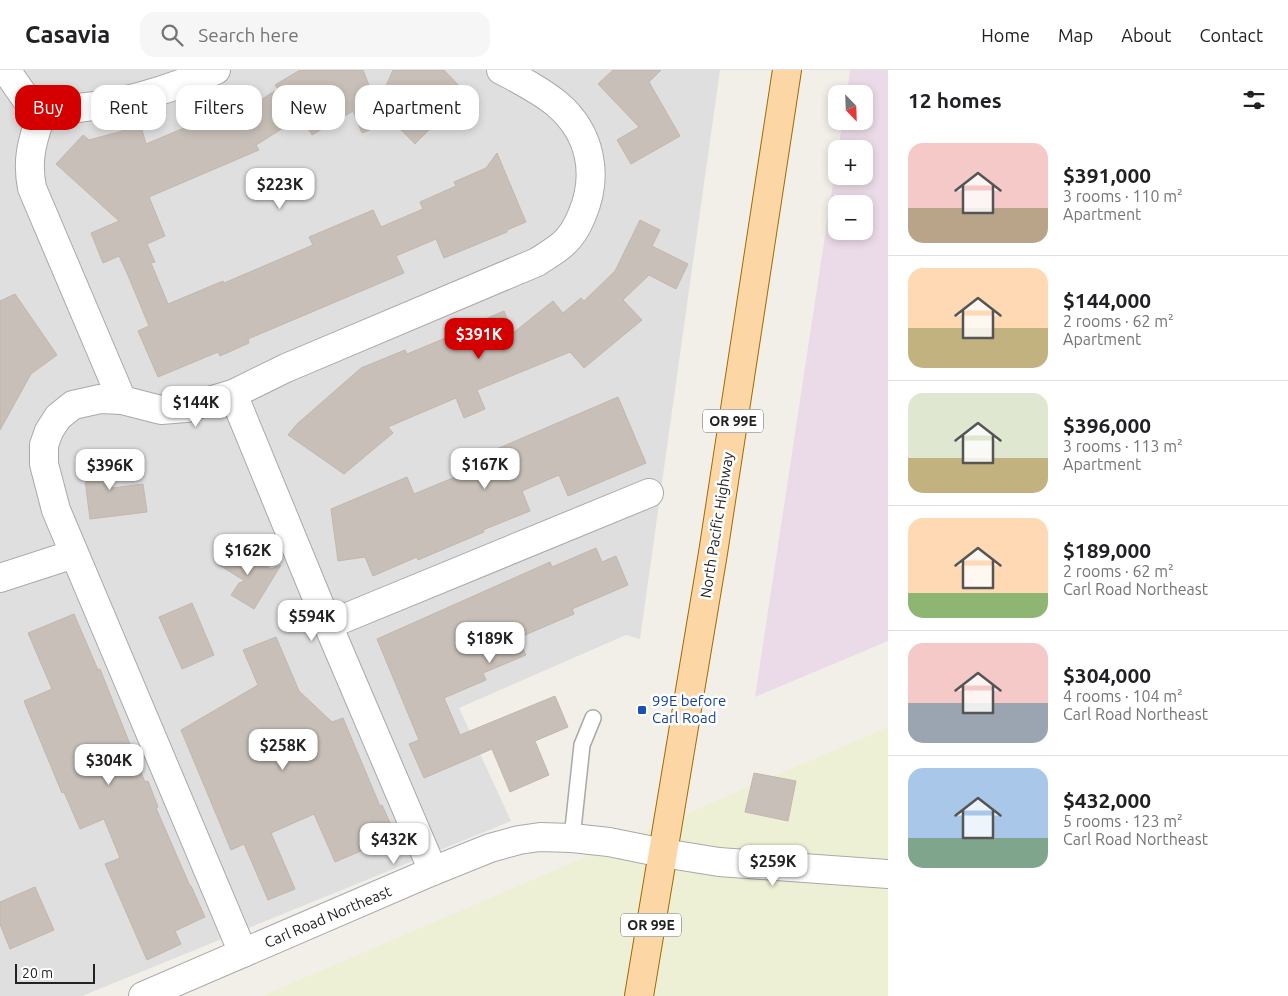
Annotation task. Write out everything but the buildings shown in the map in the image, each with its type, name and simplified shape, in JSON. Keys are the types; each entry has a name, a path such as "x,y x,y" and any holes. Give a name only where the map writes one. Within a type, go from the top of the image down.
{"main road":[{"name":"North Pacific Highway","path":"663,854 713,553 787,70"},
{"name":"OR 99E","path":"639,996 663,854"}],"street":[{"path":"6,70 16,85"},
{"path":"81,108 152,94 184,84 216,70"},
{"path":"243,953 56,510 44,464 44,445 58,417 73,405 100,399 122,400 161,410 186,408 233,394 295,364 538,262 563,244 578,224 591,184 591,163 585,144 576,126 557,104 534,88 501,70"},
{"path":"36,130 30,154 29,172 32,188 122,400"},
{"path":"233,394 328,625 433,872"},
{"path":"328,625 648,494"},
{"path":"0,578 74,554"},
{"name":"Carl Road Northeast","path":"143,996 490,848 519,840 572,838 609,842 663,854 719,862 888,874"}],"lane":[{"path":"572,838 582,745 593,718"}],"shaded area":[{"path":"0,70 720,70 640,639 626,635 459,708 511,821 82,996 0,996"},
{"path":"850,70 888,70 888,641 755,697 828,216 828,240 873,240 873,195 831,195 833,185 873,185 873,140 840,140 841,130 873,130 873,85 848,85"}],"green space":[{"path":"888,727 888,996 262,996"}],"place":[{"name":"99E before Carl Road","path":"642,710"}]}
